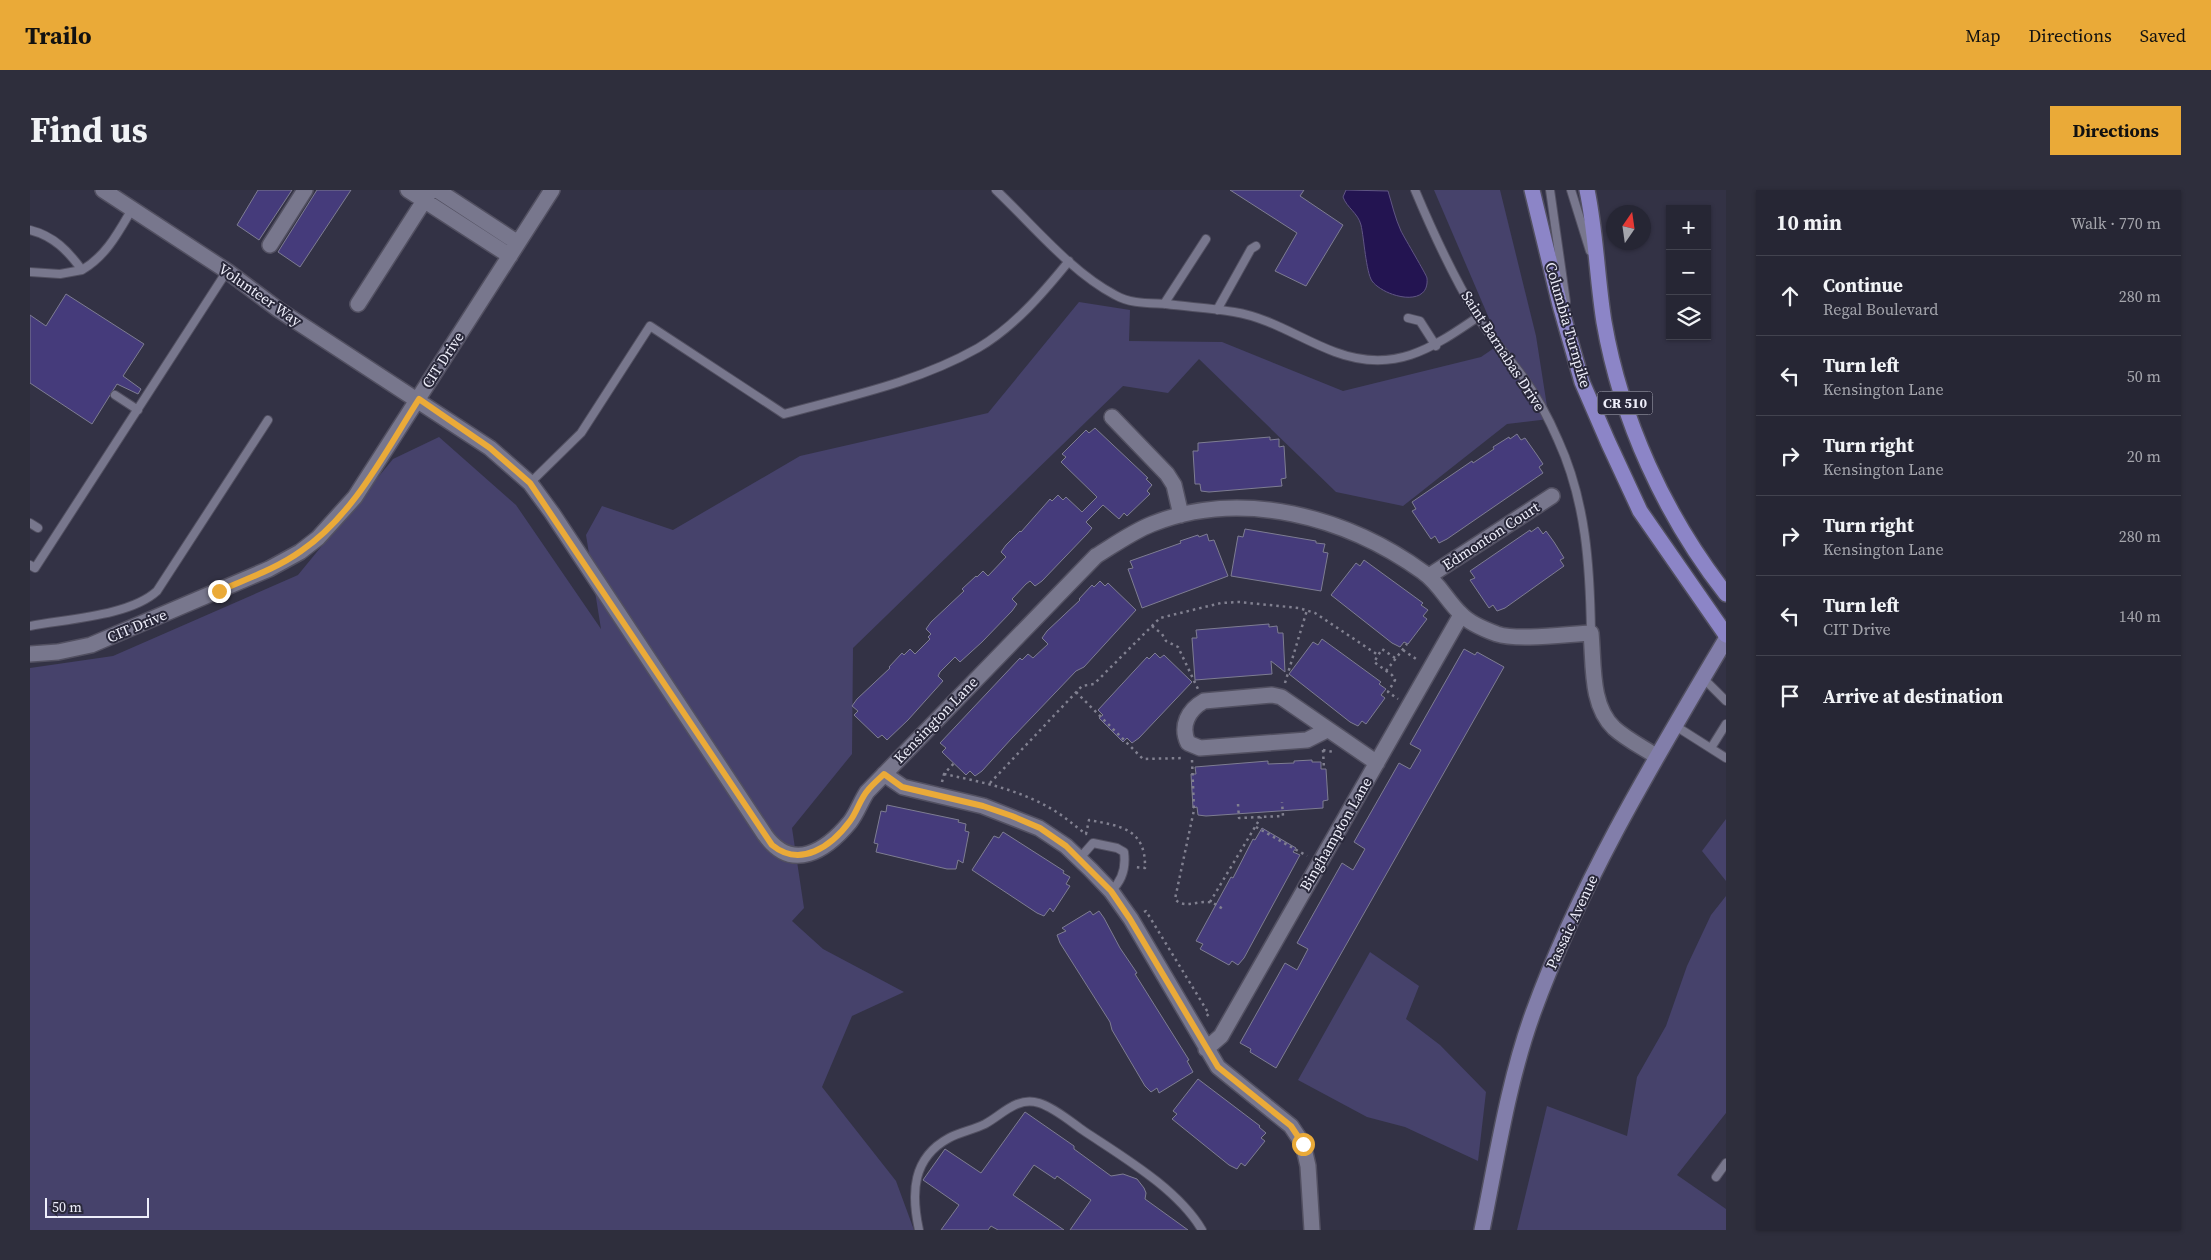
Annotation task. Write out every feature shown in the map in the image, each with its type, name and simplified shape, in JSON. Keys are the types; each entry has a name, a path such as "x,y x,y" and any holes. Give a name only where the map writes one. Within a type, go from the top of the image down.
{"main road":[{"name":"Columbia Turnpike","path":"1532,190 1582,382 1640,511 1726,635"},
{"name":"CR 510","path":"1587,190 1604,323 1620,389 1646,460 1676,519 1709,572 1726,594"},
{"name":"Passaic Avenue","path":"1482,1230 1515,1070 1551,965 1598,867 1656,756 1726,639"}],"street":[{"name":"Volunteer Way","path":"103,190 227,271 279,310 419,399"},
{"path":"270,245 305,190"},
{"path":"408,190 428,195 510,256"},
{"path":"437,190 518,243"},
{"name":"CIT Drive","path":"30,654 58,652 91,646 269,569 300,552 335,522 355,497 552,190"},
{"path":"358,304 428,195"},
{"name":"Kensington Lane","path":"419,399 490,448 530,483 772,845 780,852 798,856 816,852 829,843 850,821 867,792 1096,556 1144,528 1182,515 1212,510 1248,508 1286,512 1324,522 1375,542 1404,558 1429,576 1461,615 1500,634 1592,632"},
{"path":"1112,417 1167,474 1174,485 1182,515"},
{"name":"Edmonton Court","path":"1429,576 1552,496"},
{"name":"Binghampton Lane","path":"1206,1049 1221,1036 1461,615"},
{"name":"Saint Barnabas Drive","path":"1592,632 1596,692 1602,714 1615,728 1656,756"},
{"path":"1324,731 1307,740 1200,748 1188,744 1184,735 1188,716 1194,707 1204,701 1262,696 1281,697 1324,731 1377,763"},
{"path":"884,774 902,787 983,806 1040,828 1066,846 1111,891 1130,919 1218,1067 1291,1126 1303,1144 1308,1166 1312,1230"}],"lane":[{"path":"996,190 1069,261 1097,284 1115,296 1133,302 1216,310 1266,320 1335,352 1358,359 1394,360 1436,346 1478,317"},
{"name":"Saint Barnabas Drive","path":"1415,190 1448,264 1478,317 1524,379 1558,439 1575,484 1582,512 1590,577 1592,632"},
{"path":"1550,190 1570,341"},
{"path":"1571,190 1598,274"},
{"path":"30,272 60,274 82,270 97,261 116,237 132,209"},
{"path":"30,230 58,242 68,250 82,270"},
{"path":"1164,304 1206,239"},
{"path":"1216,310 1250,249 1256,246"},
{"path":"530,483 581,434 650,326 784,414 896,384 933,371 980,347 1024,312 1069,261"},
{"path":"30,565 35,568 227,271"},
{"path":"1408,318 1420,321 1436,346"},
{"path":"115,394 138,410"},
{"path":"30,626 110,611 148,600 157,591 268,420"},
{"path":"30,523 38,528"},
{"path":"1702,678 1726,701"},
{"path":"1711,748 1726,724"},
{"path":"1674,725 1726,758"},
{"path":"1079,858 1093,843 1117,848 1124,852 1126,862 1120,883 1111,891"},
{"path":"919,1230 914,1183 920,1168 932,1150 950,1138 986,1124 1001,1112 1023,1102 1039,1103 1127,1160 1177,1201 1197,1221 1202,1230"},
{"path":"1716,1177 1726,1163"}],"path":[{"path":"989,784 1082,686 1094,684 1160,618 1222,603 1239,602 1307,610 1316,612 1378,655"},
{"path":"1281,697 1307,610"},
{"path":"1152,626 1162,634 1166,641 1178,647 1204,701"},
{"path":"1386,671 1407,644"},
{"path":"1394,707 1399,700 1388,692 1395,680 1374,662 1382,649 1395,658"},
{"path":"1402,650 1431,668"},
{"path":"1076,692 1143,759 1192,757 1194,810 1175,900 1178,903 1186,904 1210,902 1223,909"},
{"path":"1324,731 1324,769"},
{"path":"942,783 944,774 956,761"},
{"path":"1238,804 1239,818 1283,816 1282,802"},
{"path":"1210,902 1261,817"},
{"path":"1255,827 1320,863"}],"shaded area":[{"path":"1346,190 1388,191 1401,231 1427,278 1426,288 1421,294 1414,297 1395,295 1386,292 1372,281 1361,225 1343,197"},
{"path":"1434,190 1500,190 1536,336 1549,419 1507,424 1403,506 1336,492 1199,359 1168,393 1123,386 853,648 852,754 792,828 804,908 792,921 823,949 904,992 852,1016 822,1087 896,1181 914,1230 30,1230 30,668 113,656 298,575 393,459 439,437 516,505 601,629 586,535 602,506 673,530 800,456 988,413 1079,302 1130,310 1129,341 1222,342 1343,391 1481,357 1500,344"},
{"path":"1726,819 1726,881 1702,851"},
{"path":"1726,896 1726,1113 1677,1175 1726,1209 1726,1230 1517,1230 1547,1106 1627,1136 1637,1077 1666,1026 1687,966 1711,915"},
{"path":"1370,952 1419,986 1406,1019 1440,1045 1486,1092 1478,1161 1405,1127 1367,1117 1298,1080"}],"building":[{"path":"258,190 292,190 259,240 237,225"},
{"path":"317,190 351,190 300,267 278,252"},
{"path":"1230,190 1304,190 1300,196 1343,225 1306,286 1275,271 1297,233"},
{"path":"66,294 144,344 123,376 141,389 138,394 117,384 92,424 30,383 30,315 46,326"},
{"path":"1095,428 1148,478 1146,479 1152,485 1147,491 1150,494 1127,516 1124,513 1119,519 1103,505 1086,522 1092,528 1042,581 1035,586 1030,581 1026,584 1012,599 1017,604 1012,611 982,642 960,662 955,657 940,672 938,676 943,681 908,720 887,740 882,735 878,738 854,715 858,711 852,706 857,699 890,668 902,653 904,655 910,649 915,654 930,639 928,637 931,634 926,629 931,622 964,591 962,589 976,576 983,571 988,576 1006,557 1001,552 1006,545 1021,532 1050,499 1052,501 1058,495 1063,500 1066,497 1082,512 1097,497 1061,462 1066,457 1062,454 1086,430 1089,433"},
{"path":"1517,434 1521,440 1525,438 1543,464 1539,467 1543,473 1447,539 1439,543 1435,536 1431,539 1412,511 1416,509 1412,502 1472,461 1473,463 1494,449 1493,447"},
{"path":"1270,437 1270,440 1279,439 1279,447 1284,446 1286,478 1281,479 1282,486 1209,492 1201,491 1200,484 1195,484 1193,451 1198,451 1198,443"},
{"path":"1538,527 1543,534 1546,531 1554,542 1564,558 1560,560 1564,566 1505,608 1497,611 1493,605 1489,608 1470,580 1475,578 1470,571 1530,530 1531,532"},
{"path":"1245,529 1325,544 1323,552 1328,553 1321,591 1231,576 1238,536 1243,537"},
{"path":"1207,534 1209,541 1214,540 1228,576 1142,608 1128,569 1133,568 1130,561 1181,543 1180,541"},
{"path":"1364,560 1423,603 1421,605 1428,610 1423,616 1427,619 1408,644 1404,642 1400,647 1392,643 1331,595 1356,563 1360,566"},
{"path":"1100,581 1105,586 1108,583 1136,610 1084,667 1076,671 982,771 975,776 970,771 966,775 942,752 946,748 940,743 1020,658 1022,660 1028,654 1033,658 1048,644 1042,638 1047,631 1080,600 1092,585 1094,587"},
{"path":"1269,624 1269,627 1277,626 1278,633 1283,633 1285,672 1271,661 1272,674 1195,680 1192,638 1197,638 1196,630"},
{"path":"1322,639 1381,682 1379,684 1386,689 1381,695 1385,698 1366,724 1362,721 1358,726 1350,722 1289,674 1313,642 1318,645"},
{"path":"1464,649 1475,655 1477,652 1504,667 1276,1068 1250,1052 1251,1049 1240,1043 1285,963 1297,970 1308,949 1297,943 1342,863 1353,870 1365,849 1354,842 1399,763 1410,769 1421,750 1410,744"},
{"path":"1155,653 1160,658 1164,655 1192,682 1139,738 1132,743 1127,738 1123,742 1099,718 1103,715 1098,710 1147,657 1149,659"},
{"path":"1312,760 1312,762 1321,762 1321,769 1326,769 1328,800 1323,801 1323,808 1206,816 1198,815 1197,807 1193,808 1191,774 1196,774 1195,767 1268,761 1268,764 1294,763 1294,761"},
{"path":"887,805 959,820 958,822 966,824 965,831 969,832 963,863 958,860 956,869 947,869 876,852 878,844 874,843 881,811 886,812"},
{"path":"1262,828 1296,848 1293,852 1300,855 1244,958 1238,965 1232,961 1229,965 1200,949 1203,944 1196,941 1231,877 1233,878 1253,839 1255,840"},
{"path":"1003,832 1064,871 1063,873 1070,877 1066,884 1070,886 1053,912 1050,908 1044,916 1037,913 972,870 994,836 999,838"},
{"path":"1090,911 1093,915 1099,911 1104,918 1120,948 1137,973 1135,974 1189,1060 1187,1061 1193,1072 1159,1093 1157,1088 1151,1092 1145,1086 1112,1030 1110,1022 1060,943 1057,935 1066,931 1062,928"},
{"path":"1198,1079 1260,1126 1266,1133 1261,1138 1265,1141 1245,1166 1241,1163 1237,1169 1229,1165 1172,1119 1177,1114 1173,1111"},
{"path":"1025,1112 1074,1146 1074,1149 1111,1176 1123,1174 1137,1179 1146,1193 1145,1199 1188,1230 1070,1230 1091,1200 1057,1176 1055,1179 1034,1165 1013,1195 1064,1230 998,1230 991,1226 988,1230 941,1230 959,1205 923,1180 945,1149 981,1173"}],"route":[{"path":"219,591 269,569 300,552 335,522 355,497 419,399 510,463 530,483 552,513 764,835 780,852 806,856 829,843 850,821 867,792 884,774 902,787 983,806 1040,828 1066,846 1111,891 1130,919 1218,1067 1291,1126 1303,1144"}]}
